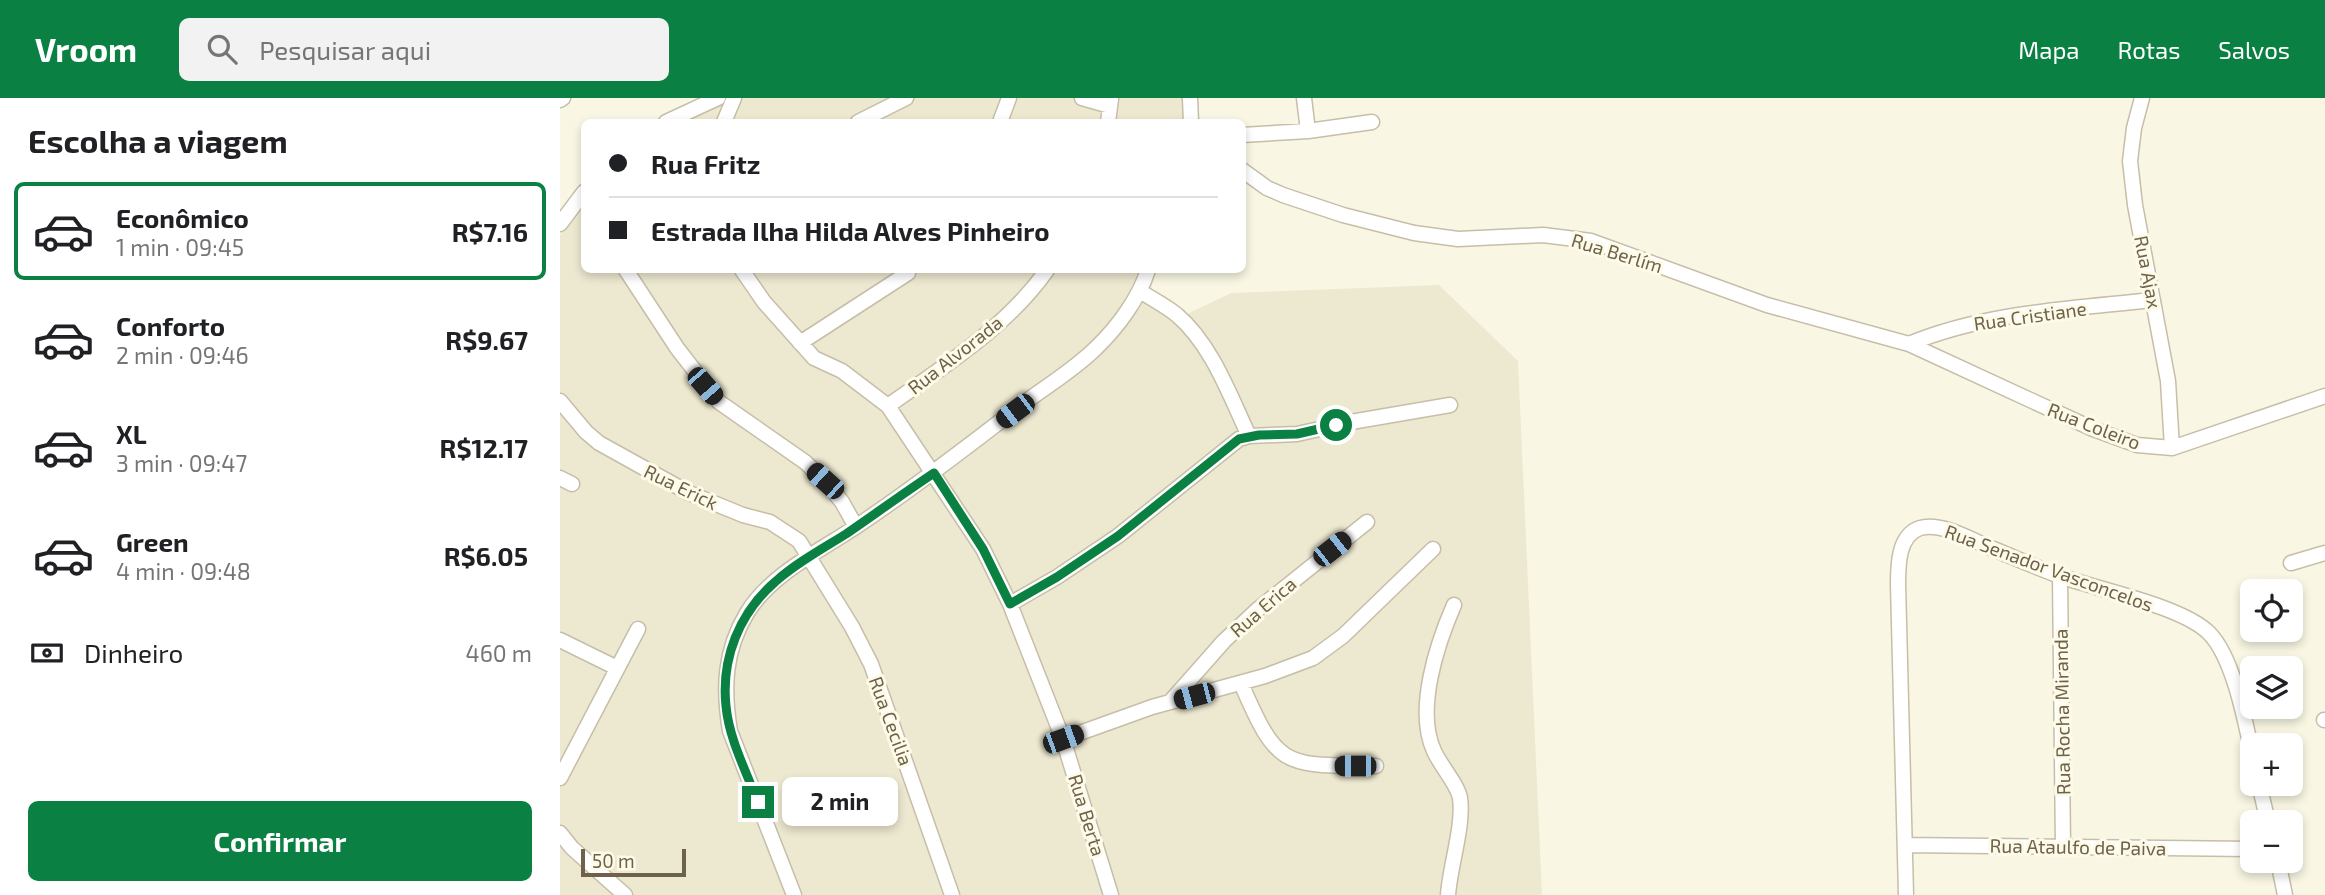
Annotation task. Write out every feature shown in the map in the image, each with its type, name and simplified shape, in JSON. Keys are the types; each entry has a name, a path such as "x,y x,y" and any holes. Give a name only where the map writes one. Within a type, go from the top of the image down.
{"street":[{"path":"672,119 718,98"},
{"path":"725,119 734,98"},
{"path":"864,119 906,98"},
{"path":"1001,119 1009,98"},
{"path":"1082,98 1111,102"},
{"path":"1190,98 1191,119"},
{"path":"1304,98 1308,131"},
{"name":"Rua Ajax","path":"2141,98 2130,144 2130,161 2135,205 2168,381 2172,448"},
{"path":"1246,135 1308,131 1372,122"},
{"name":"Rua Berlím","path":"1246,173 1267,188 1283,195 1343,215 1414,233 1458,239 1543,235 1591,241 1767,304 1909,344"},
{"path":"560,224 581,196"},
{"path":"628,273 677,348 712,394 742,420 815,471 842,502 856,527"},
{"name":"Rua Berta","path":"744,273 764,302 814,358 842,371 888,407 983,549 1010,604 1063,739 1111,895"},
{"path":"800,343 908,273"},
{"name":"Rua Alvorada","path":"888,407 974,344 1022,299 1044,273"},
{"path":"794,895 730,731 725,683 728,658 737,631 748,611 775,582 934,473 1096,349 1140,291 1148,273"},
{"path":"1140,291 1177,316 1195,335 1250,436"},
{"name":"Rua Cristiane","path":"1909,344 1966,324 1999,317 2153,300"},
{"name":"Rua Coleiro","path":"1909,344 2110,436 2137,445 2172,448 2325,396"},
{"name":"Rua Erick","path":"560,401 599,443 689,493 784,529 800,541 810,557"},
{"path":"1010,604 1057,577 1118,536 1232,445 1250,436 1297,434 1450,405"},
{"name":"Rua Erica","path":"1170,702 1224,641 1257,610 1367,522"},
{"name":"Rua Senador Vasconcelos","path":"1906,895 1897,600 1898,567 1902,547 1917,529 1942,529 2060,576 2176,613 2205,629 2218,645 2227,664 2247,733"},
{"path":"1063,739 1170,702 1286,669 1322,653 1433,549"},
{"path":"2291,563 2325,553"},
{"name":"Rua Cecilia","path":"810,557 871,664 952,895"},
{"name":"Rua Rocha Miranda","path":"2060,576 2063,847"},
{"path":"1448,895 1460,797 1433,749 1428,721 1430,673 1441,635 1454,605"},
{"path":"560,778 638,629"},
{"path":"560,640 617,668"},
{"path":"1241,683 1263,732 1274,748 1282,754 1314,766 1376,766"},
{"path":"560,833 572,848 625,895"},
{"name":"Rua Ataulfo de Paiva","path":"1905,845 2240,849"},
{"path":"2280,873 2285,895"}],"shaded area":[{"path":"721,98 1191,98 1194,119 682,119"},
{"path":"581,208 581,273 1155,273 1149,296 1183,316 1231,293 1439,285 1518,361 1542,895 560,895 560,235"}],"route":[{"path":"758,802 730,731 726,706 728,658 737,631 748,611 775,582 934,473 983,549 1010,604 1057,577 1118,536 1239,439 1259,435 1297,434 1336,425"}]}
